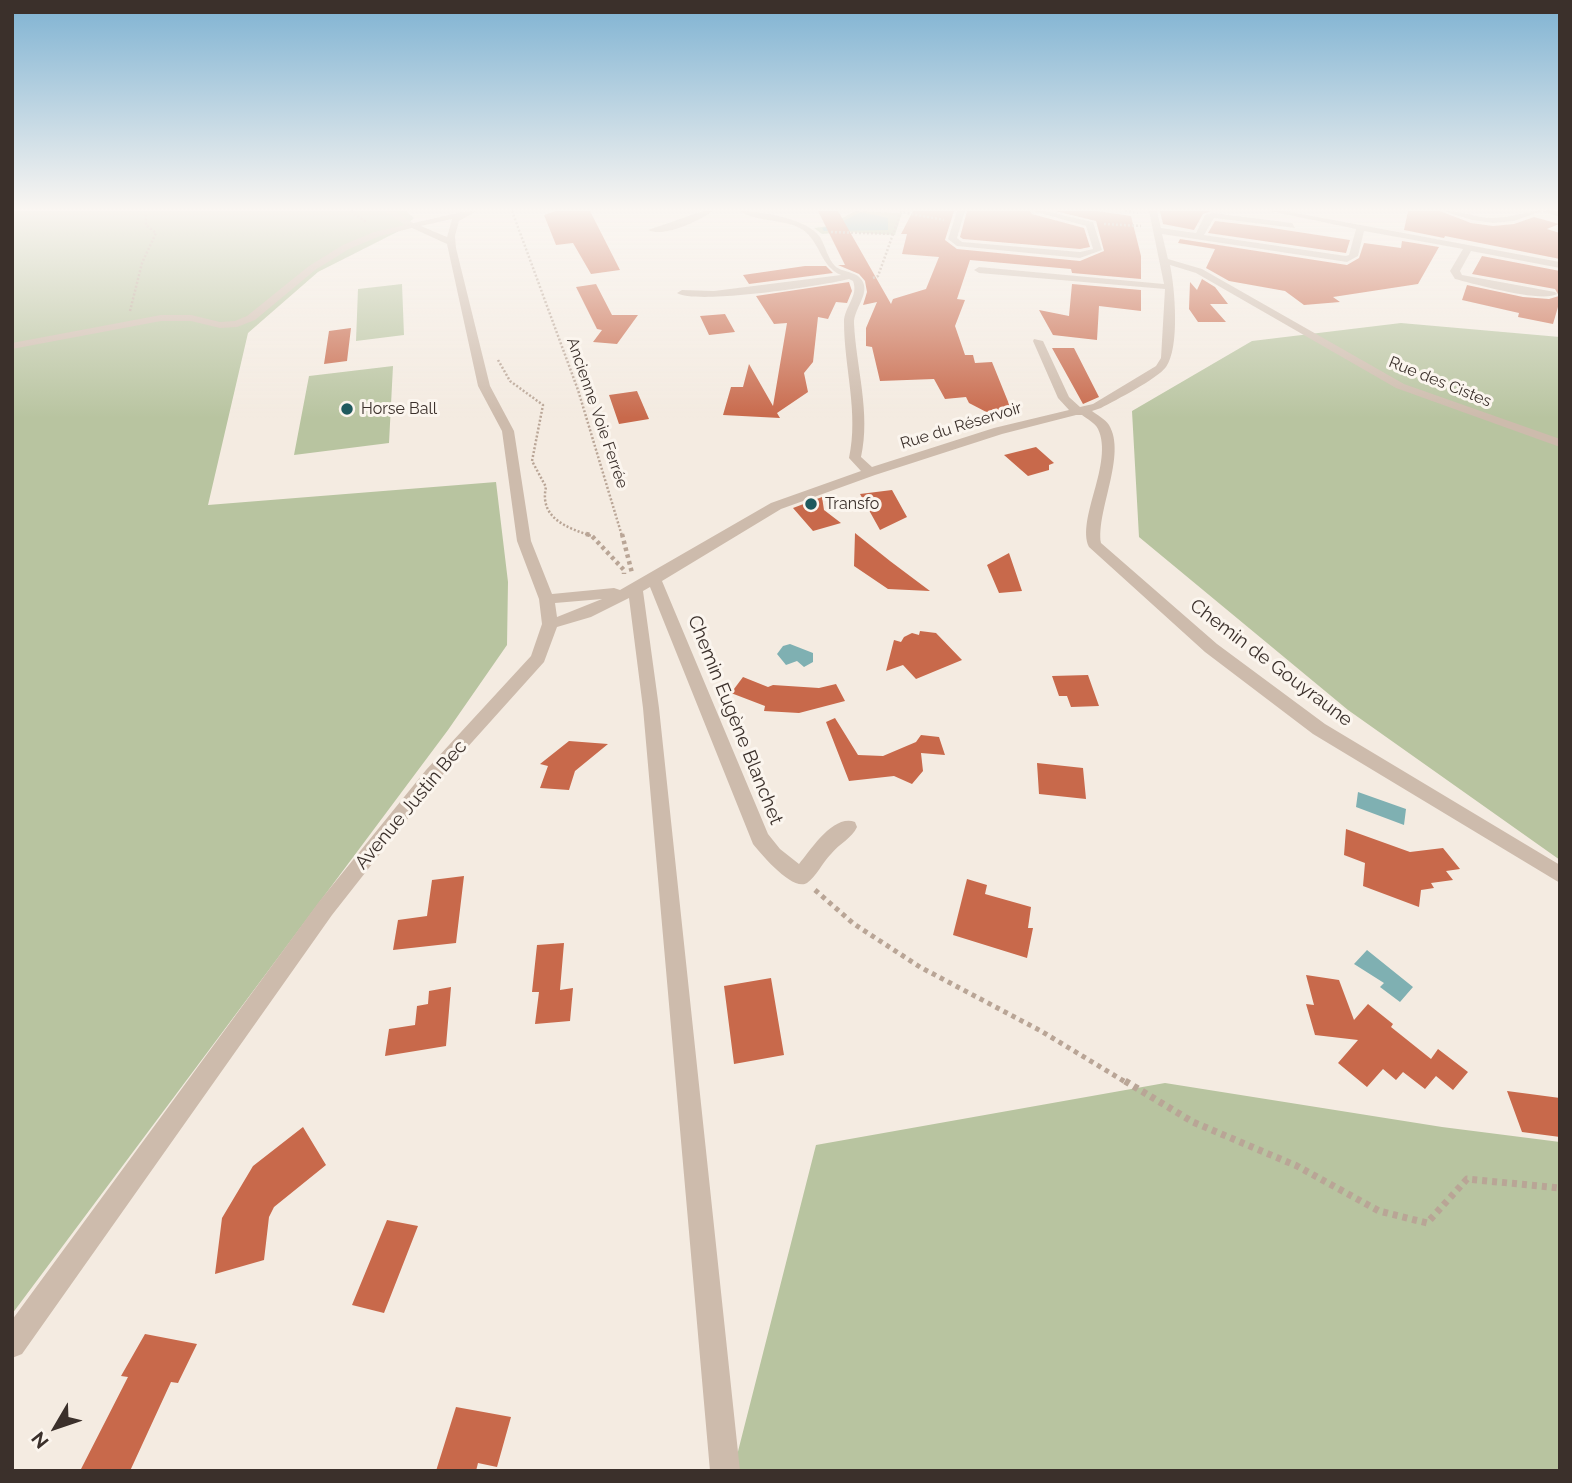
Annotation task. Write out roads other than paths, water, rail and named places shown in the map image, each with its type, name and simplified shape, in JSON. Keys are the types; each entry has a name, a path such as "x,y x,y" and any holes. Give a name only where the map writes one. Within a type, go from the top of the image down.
{"street":[{"path":"12,346 175,317 220,325 246,321 299,280"},
{"name":"Avenue Justin Bec","path":"12,1344 325,909 432,775 538,658 550,624 547,599 524,541 508,430 484,386 459,280"},
{"path":"682,293 714,294 849,280"},
{"path":"855,280 860,290 849,319 857,392 858,444 855,458 870,472"},
{"path":"1094,280 1170,287"},
{"name":"Rue du Réservoir","path":"550,624 586,613 776,506 870,472 998,431 1080,411 1110,400 1164,363 1169,280"},
{"name":"Rue des Cistes","path":"1215,280 1401,386 1560,443"},
{"path":"1477,280 1529,292 1552,294"},
{"path":"1038,341 1064,398 1080,411"},
{"name":"Chemin de Gouyraune","path":"1080,411 1103,425 1107,441 1104,484 1091,531 1094,544 1211,648 1319,729 1560,875"},
{"path":"638,584 724,1471"},
{"name":"Rue du Réservoir","path":"547,599 638,584"},
{"name":"Chemin Eugène Blanchet","path":"638,584 760,838 773,855 801,877 826,845 848,827"}],"water":[{"path":"790,644 813,653 813,662 804,667 797,661 786,665 777,654 783,646"},
{"path":"1358,792 1406,809 1404,825 1356,807"},
{"path":"1367,950 1413,987 1400,1002 1380,987 1384,983 1354,964"}],"place":[{"name":"Horse Ball","path":"347,409"},
{"name":"Transfo","path":"811,504"}]}
